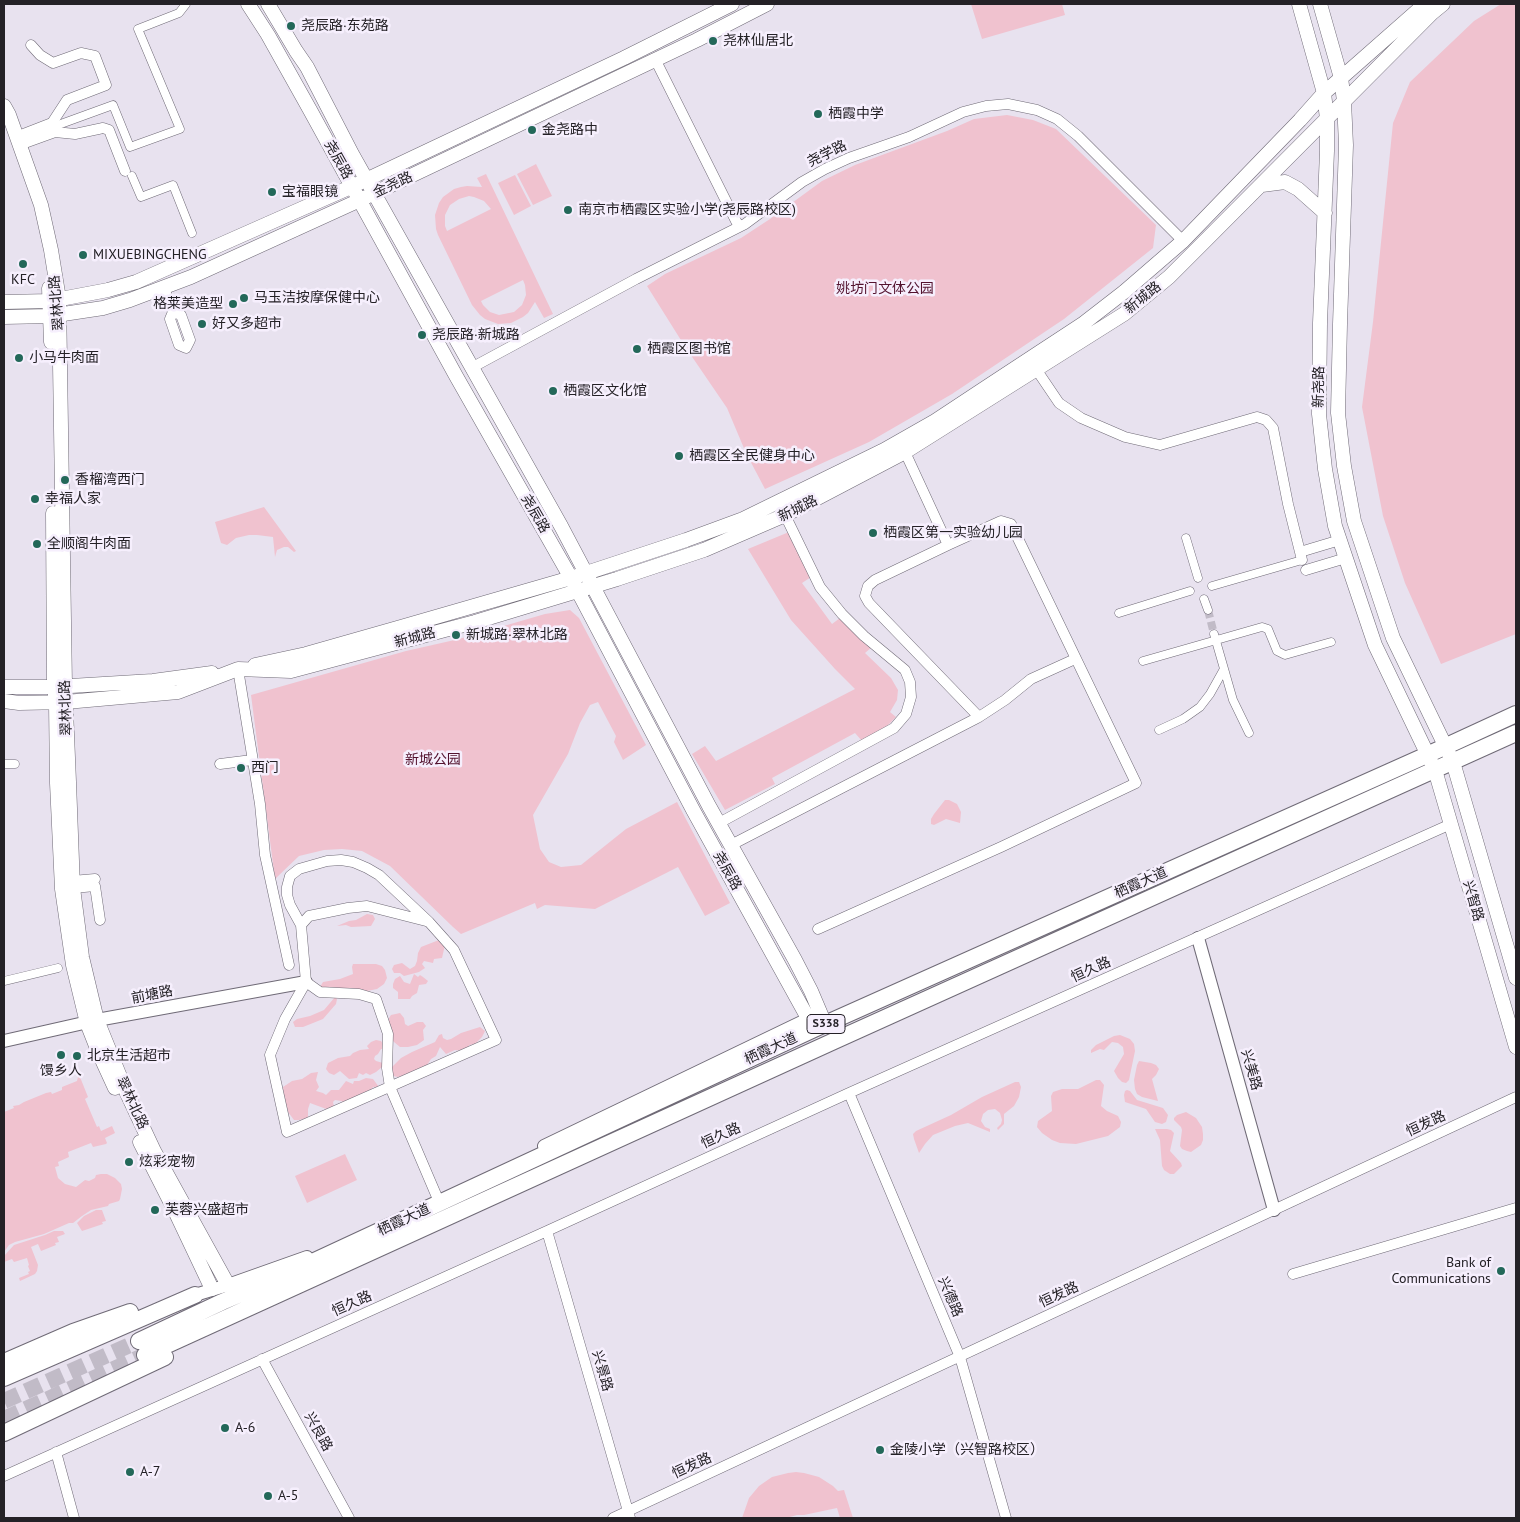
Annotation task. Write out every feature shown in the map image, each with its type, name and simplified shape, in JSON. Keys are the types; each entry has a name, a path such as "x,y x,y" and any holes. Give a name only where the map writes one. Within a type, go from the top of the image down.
{"main road":[{"name":"尧辰路","path":"248,4 268,35 353,186 456,376 571,578 693,810 816,1024"},
{"name":"尧辰路","path":"268,4 307,67 433,300 473,367 561,526 718,823 795,960 811,991 816,1024"},
{"name":"金尧路","path":"4,302 54,300 108,290 136,282 353,186 624,58 732,4"},
{"name":"金尧路","path":"4,317 55,315 103,308 164,288 231,260 375,193 767,4"},
{"name":"新尧路","path":"1299,4 1324,93 1327,118 1319,414 1325,469 1335,526 1375,645 1427,755"},
{"name":"新尧路","path":"1320,4 1340,78 1344,101 1346,145 1338,413 1344,466 1354,521 1393,638 1444,746"},
{"name":"新城路","path":"4,687 153,681 206,674 306,654 571,578 743,519 884,450 935,421 1084,323 1124,292 1183,241 1324,93 1425,4"},
{"name":"新城路","path":"4,701 61,703 178,692 238,669 291,671 474,622 578,591 704,550 785,516 905,452 1131,307 1168,276 1262,185 1442,4"},
{"name":"翠林北路","path":"4,106 9,115 41,205 51,250 55,315 60,686 72,884 92,1022 98,1051 147,1157 212,1289"},
{"name":"翠林北路","path":"4,123 35,210 48,279 54,300"},
{"path":"1262,185 1285,182 1298,189 1325,213"},
{"name":"翠林北路","path":"61,703 57,792 62,888 73,965 92,1022 154,1150 228,1285"},
{"name":"栖霞大道","path":"1516,714 816,1024 278,1278 222,1302 142,1348 343,1265 1516,733"},
{"name":"兴智路","path":"1444,746 1453,762 1516,978"},
{"name":"兴智路","path":"1427,755 1435,770 1516,1047"},
{"path":"4,1432 265,1310 343,1265"},
{"path":"4,1362 73,1332 153,1304 195,1295"},
{"path":"4,1378 195,1295"}],"street":[{"path":"18,141 112,105 130,147 180,129 138,28 179,12 186,4"},
{"path":"18,141 52,123 67,100 106,86 95,56 81,53 53,63 31,45"},
{"path":"655,59 739,227"},
{"name":"尧学路","path":"473,367 636,278 751,221 802,182 849,158 909,137 963,112 986,106 1008,104 1037,110 1057,119 1078,136 1183,241"},
{"path":"18,141 55,132 75,134 103,128 109,130 142,197 173,185 192,233"},
{"path":"164,288 172,312"},
{"path":"1036,369 1059,403 1081,418 1125,436 1160,446 1257,417 1266,420 1273,428 1288,504 1303,560"},
{"path":"905,452 948,545"},
{"path":"718,823 894,728 906,714 911,697 910,682 905,670 858,630 820,587 785,516"},
{"path":"818,930 1001,848 1136,784 1011,524 1001,521 875,580 868,586 865,596 869,603 979,717"},
{"path":"1186,538 1198,578"},
{"path":"1212,586 1303,560 1340,540"},
{"path":"1303,560 1346,558"},
{"path":"1120,613 1190,591"},
{"path":"1204,599 1208,610"},
{"path":"1143,661 1215,637 1262,627 1268,629 1277,651 1285,656 1331,642"},
{"path":"1215,637 1233,700 1249,733"},
{"path":"731,845 979,717 1005,700 1031,679 1075,659"},
{"path":"238,669 260,804 269,879 289,965"},
{"path":"1159,730 1183,719 1200,707 1210,694 1224,669"},
{"path":"220,764 252,760"},
{"path":"4,764 15,764"},
{"name":"恒久路","path":"4,1476 849,1093 1451,824"},
{"path":"342,860 353,862 379,875 429,922 454,950 496,1040 287,1132 270,1055 285,1019 306,982 301,925 290,905 287,895 290,876 299,869 327,861 342,860"},
{"path":"72,884 95,879"},
{"path":"72,884 95,886 100,920"},
{"path":"301,925 309,916 367,906 429,922"},
{"name":"兴美路","path":"1198,938 1274,1210"},
{"path":"4,981 58,968"},
{"path":"306,982 320,992 359,994 376,999 388,1034 387,1068 390,1087 437,1197"},
{"name":"前塘路","path":"4,1041 92,1022 306,982"},
{"path":"195,1295 304,1258 816,1024"},
{"name":"兴德路","path":"849,1093 960,1357 1006,1518"},
{"name":"恒发路","path":"612,1518 629,1515 960,1357 1516,1097"},
{"path":"1293,1274 1516,1208"},
{"name":"兴景路","path":"547,1231 629,1515"},
{"name":"兴良路","path":"262,1359 349,1518"},
{"path":"56,1452 74,1518"}],"green space":[{"path":"971,4 1062,4 1065,15 982,39"},
{"path":"1501,4 1516,4 1516,634 1441,664 1405,583 1383,516 1362,407 1373,322 1393,123 1410,82 1474,21"},
{"name":"姚坊门文体公园","path":"1007,115 1033,120 1056,129 1156,225 1153,248 1064,319 952,394 869,442 765,489 746,453 727,408 647,286 665,274 741,238 822,181 855,165 974,119"},
{"path":"536,164 552,196 533,205 517,174"},
{"path":"486,174 553,314 544,318 535,302 523,317 511,323 498,324 485,319 472,305 438,235 435,215 443,197 454,189 467,186 482,187 477,178","holes":["469,196 484,201 491,209 447,231 445,215 450,205 459,199","523,280 526,295 522,305 514,312 499,315 490,312 483,305 481,301"]},
{"path":"515,175 531,206 514,215 498,183"},
{"path":"264,507 296,551 294,552 288,547 284,547 277,550 275,557 273,537 257,535 236,538 227,545 221,543 215,522"},
{"path":"789,532 811,577 802,583 832,624 840,618 872,647 865,653 891,678 898,690 897,700 890,712 896,717 887,726 862,741 855,733 772,778 775,784 725,810 692,754 705,746 716,761 855,689 791,620 748,549"},
{"name":"新城公园","path":"570,610 579,618 646,745 623,760 614,742 616,736 598,702 590,705 580,723 568,754 533,815 540,849 549,862 561,867 581,865 626,829 677,802 730,903 705,916 678,867 595,909 545,905 537,909 535,903 461,934 390,866 362,851 324,850 299,856 275,879 251,695 406,651 459,639 545,614"},
{"path":"945,800 957,804 961,812 960,823 946,819 934,825 931,824 931,819"},
{"path":"367,914 373,915 375,919 371,926 337,926 356,920"},
{"path":"439,940 445,945 442,958 434,959 433,963 424,961 422,964 425,968 419,972 404,976 400,973 394,973 392,969 394,965 402,963 410,969 415,966 421,947"},
{"path":"353,964 376,964 382,966 387,978 384,984 377,989 367,991 322,989 320,987 323,982 353,974"},
{"path":"414,974 418,977 420,975 428,981 426,984 419,985 417,993 410,999 398,999 398,992 393,988 395,979 400,976 404,982 410,984"},
{"path":"335,997 337,999 336,1004 323,1019 303,1027 295,1027 293,1022 297,1019 324,1010"},
{"path":"400,1013 404,1018 405,1024 408,1026 417,1022 423,1022 426,1026 423,1030 424,1040 417,1045 400,1047 392,1039 388,1022 389,1018 391,1015"},
{"path":"480,1027 485,1031 482,1037 475,1044 469,1045 469,1049 464,1051 455,1050 446,1054 440,1047 436,1056 427,1065 407,1075 393,1076 391,1068 401,1058 435,1042 439,1035 442,1034 443,1038 447,1040"},
{"path":"1120,1035 1130,1039 1134,1044 1135,1051 1129,1080 1126,1083 1118,1078 1114,1071 1124,1054 1123,1047 1118,1043 1112,1042 1104,1050 1100,1049 1091,1053 1091,1050 1096,1045"},
{"path":"376,1040 381,1041 384,1049 381,1049 375,1056 374,1059 376,1061 383,1063 382,1067 376,1072 370,1075 359,1073 357,1078 349,1079 340,1071 334,1075 326,1069 328,1063 338,1058 350,1056 360,1050 369,1049 367,1046"},
{"path":"1139,1061 1156,1065 1159,1069 1152,1079 1158,1101 1137,1094 1134,1080"},
{"path":"76,1072 78,1072 88,1097 85,1099 97,1127 99,1126 101,1131 112,1126 115,1133 105,1138 106,1144 93,1147 91,1143 68,1152 69,1157 58,1162 59,1166 55,1167 58,1178 65,1184 76,1187 85,1180 89,1181 95,1178 96,1175 107,1174 121,1184 120,1199 108,1206 91,1210 73,1223 15,1242 9,1245 4,1252 4,1112 14,1108 13,1106 46,1093 51,1092 52,1094 62,1090 62,1087 77,1081"},
{"path":"318,1072 316,1080 319,1087 316,1091 326,1095 331,1090 339,1090 346,1081 353,1084 354,1081 366,1078 373,1079 379,1087 373,1087 370,1091 345,1103 335,1100 333,1102 334,1107 329,1110 310,1103 308,1118 294,1120 288,1112 283,1087 292,1081"},
{"path":"1096,1080 1100,1080 1104,1085 1101,1106 1118,1116 1121,1122 1120,1127 1108,1136 1076,1144 1060,1143 1042,1133 1037,1127 1038,1121 1052,1111 1051,1096 1053,1092 1062,1089 1078,1089"},
{"path":"1015,1082 1019,1082 1021,1087 1019,1097 1014,1106 1004,1114 1004,1124 998,1130 997,1128 1002,1120 1000,1113 995,1109 988,1110 983,1114 981,1121 985,1127 990,1129 990,1132 968,1123 955,1126 933,1135 919,1153 913,1134 916,1131"},
{"path":"1127,1090 1137,1100 1163,1108 1168,1115 1166,1122 1162,1124 1155,1122 1146,1109 1125,1102 1124,1095"},
{"path":"1186,1112 1196,1118 1202,1127 1203,1134 1201,1145 1191,1152 1182,1149 1180,1146 1182,1130 1174,1120 1177,1115"},
{"path":"1155,1129 1167,1129 1174,1133 1170,1151 1182,1166 1174,1174 1164,1170 1162,1166 1160,1140"},
{"path":"345,1154 357,1180 307,1203 295,1176"},
{"path":"96,1210 102,1210 106,1221 102,1222 103,1224 82,1231 77,1223 84,1216"},
{"path":"54,1231 63,1231 65,1234 57,1237 59,1242 55,1243 56,1245 41,1251 38,1244 31,1247 38,1265 37,1271 35,1274 20,1281 19,1278 29,1274 28,1272 30,1271 27,1258 14,1262 12,1259 4,1262 4,1256 14,1245"},
{"path":"796,1472 819,1477 838,1491 844,1490 853,1518 840,1518 837,1508 786,1518 742,1518 749,1498 759,1486 772,1477"}],"tunnel":[{"path":"1208,610 1214,634"},
{"path":"4,1401 139,1341"},
{"path":"4,1419 145,1355"}],"place":[{"name":"尧辰路·东苑路","path":"291,26"},
{"name":"尧林仙居北","path":"713,41"},
{"name":"栖霞中学","path":"818,114"},
{"name":"金尧路中","path":"532,130"},
{"name":"宝福眼镜","path":"272,192"},
{"name":"南京市栖霞区实验小学(尧辰路校区)","path":"568,210"},
{"name":"MIXUEBINGCHENG","path":"83,255"},
{"name":"KFC","path":"23,264"},
{"name":"马玉洁按摩保健中心","path":"244,298"},
{"name":"格莱美造型","path":"233,304"},
{"name":"好又多超市","path":"202,324"},
{"name":"尧辰路·新城路","path":"422,335"},
{"name":"栖霞区图书馆","path":"637,349"},
{"name":"小马牛肉面","path":"19,358"},
{"name":"栖霞区文化馆","path":"553,391"},
{"name":"栖霞区全民健身中心","path":"679,456"},
{"name":"香榴湾西门","path":"65,480"},
{"name":"幸福人家","path":"35,499"},
{"name":"栖霞区第一实验幼儿园","path":"873,533"},
{"name":"全顺阁牛肉面","path":"37,544"},
{"name":"新城路·翠林北路","path":"456,635"},
{"name":"西门","path":"241,768"},
{"name":"馒乡人","path":"61,1055"},
{"name":"北京生活超市","path":"77,1056"},
{"name":"炫彩宠物","path":"129,1162"},
{"name":"芙蓉兴盛超市","path":"155,1210"},
{"name":"Bank of Communications","path":"1501,1271"},
{"name":"A-6","path":"225,1428"},
{"name":"金陵小学（兴智路校区）","path":"880,1450"},
{"name":"A-7","path":"130,1472"},
{"name":"A-5","path":"268,1496"}]}
